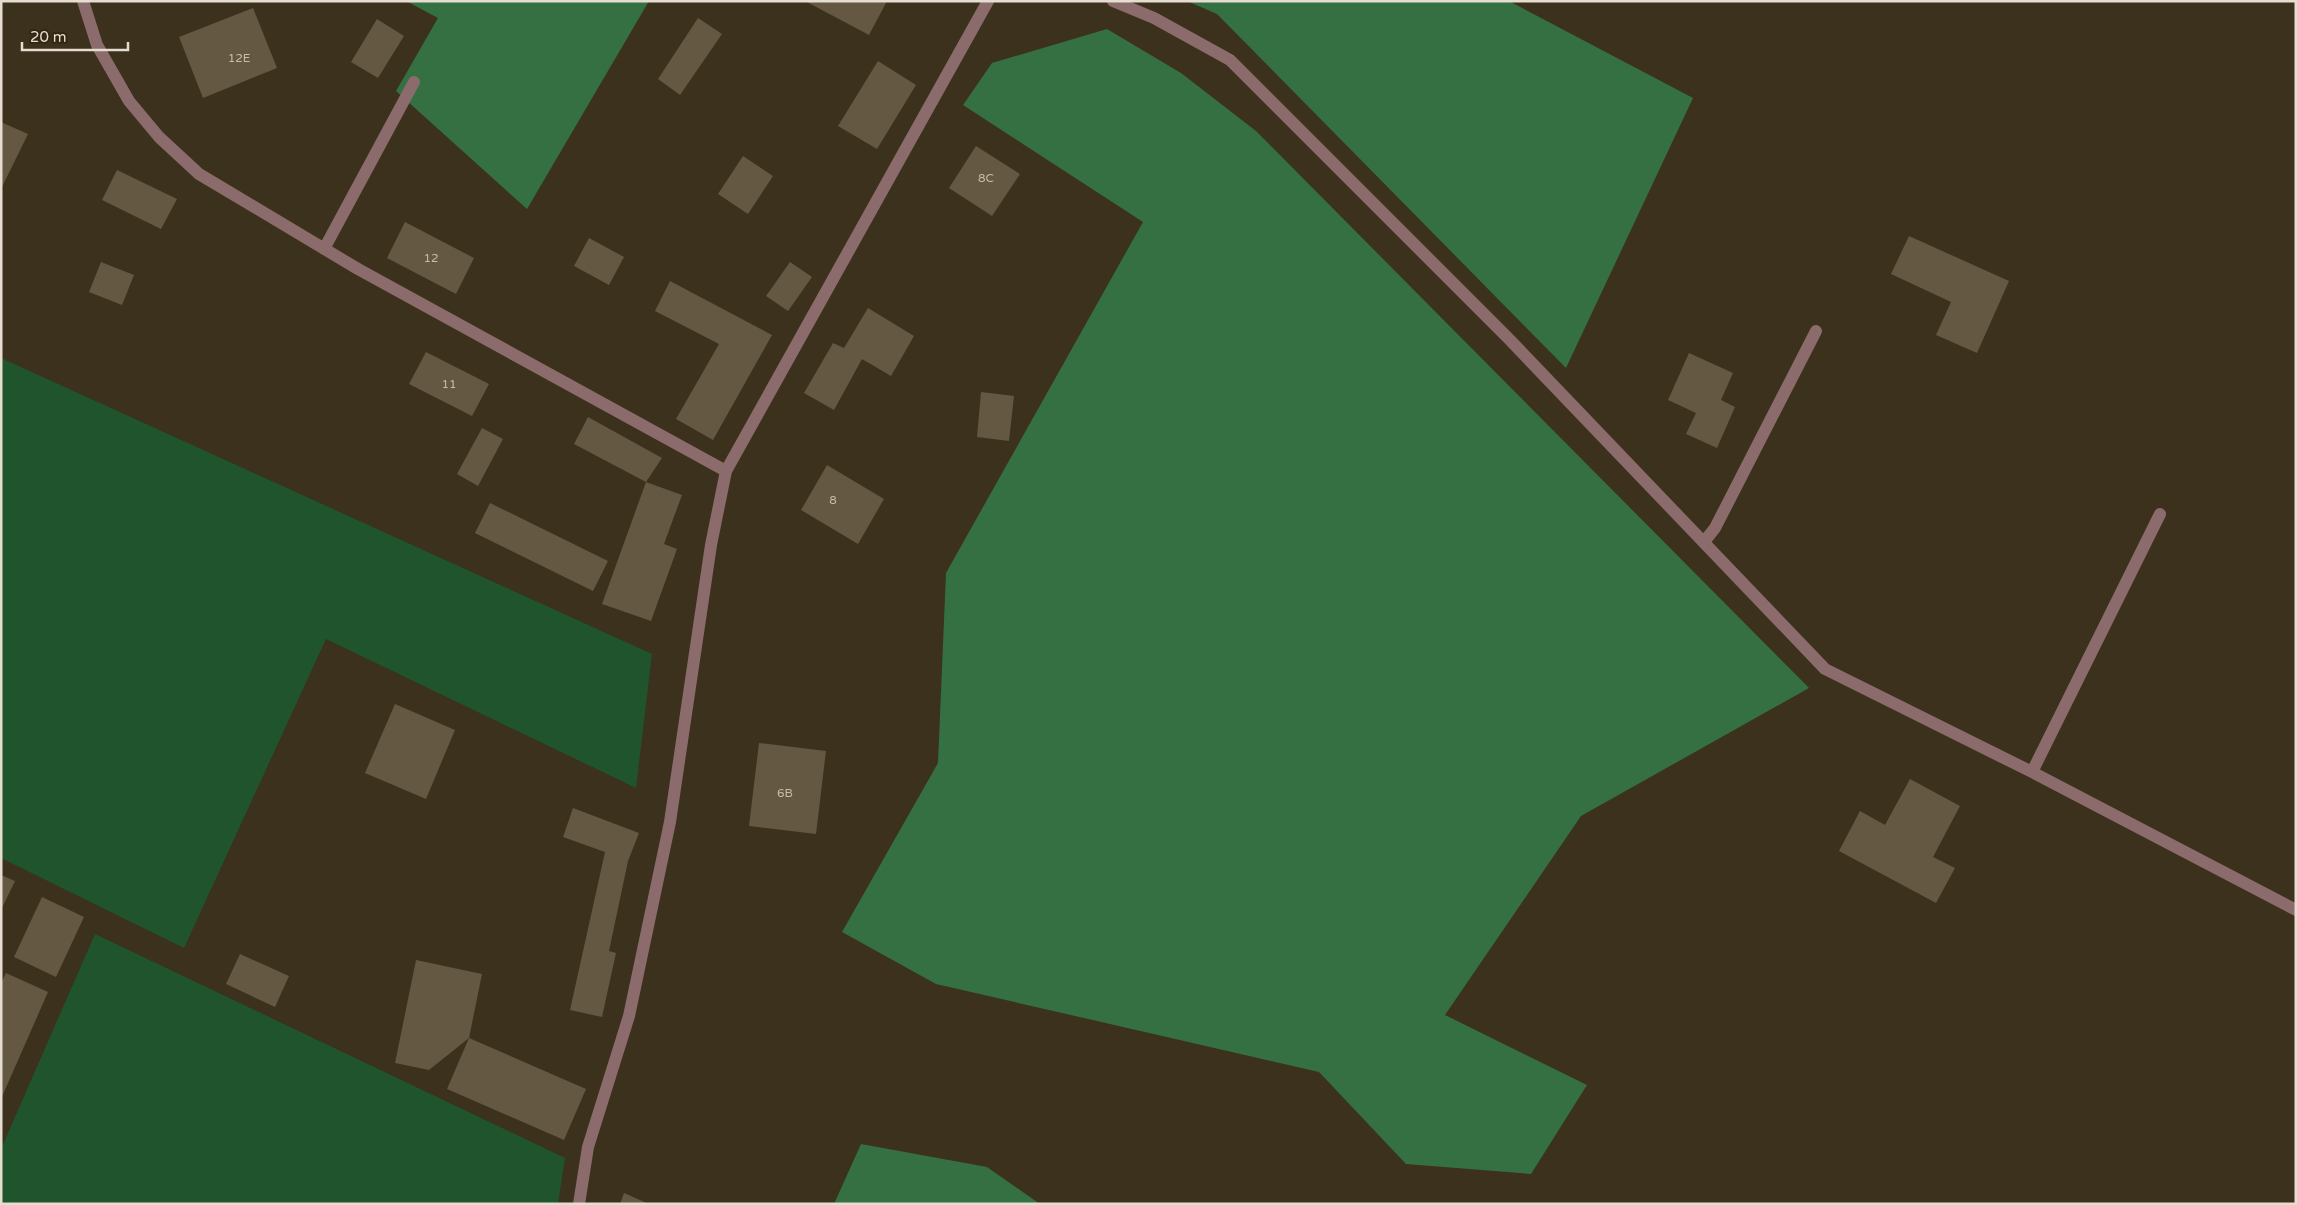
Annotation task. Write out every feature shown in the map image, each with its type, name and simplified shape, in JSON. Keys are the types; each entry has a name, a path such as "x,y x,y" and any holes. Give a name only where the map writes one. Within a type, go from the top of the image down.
{"street":[{"path":"83,1 101,53 129,101 159,137 199,174 324,249 726,471"},
{"path":"578,1204 588,1146 629,1016 670,822 711,545 726,471 988,1"},
{"path":"1113,1 1154,18 1230,60 1508,338 1825,668 2032,772 2296,910"},
{"path":"324,249 414,82"},
{"path":"1704,542 1715,528 1816,332"},
{"path":"2032,772 2160,514"}],"green space":[{"path":"406,1 649,1 527,209 396,91 438,18"},
{"path":"1187,1 1509,1 1693,98 1566,368 1217,14"},
{"path":"1107,29 1181,73 1256,131 1809,688 1581,816 1445,1015 1587,1085 1531,1174 1406,1164 1319,1072 936,984 842,932 938,763 946,573 1143,222 963,105 992,63"},
{"path":"1,358 652,654 636,788 326,639 184,948 1,858"},
{"path":"95,934 565,1158 558,1204 1,1204 1,1149"},
{"path":"861,1144 987,1167 1040,1204 834,1204"}],"building":[{"path":"805,1 887,1 869,35"},
{"path":"253,8 277,68 203,98 179,37"},
{"path":"698,18 722,34 680,95 658,79"},
{"path":"377,19 404,36 378,78 351,62"},
{"path":"878,61 916,85 877,149 838,126"},
{"path":"1,122 28,134 1,189"},
{"path":"976,146 1020,174 992,216 949,188"},
{"path":"743,156 773,176 748,214 718,194"},
{"path":"117,170 177,199 161,229 102,200"},
{"path":"405,222 474,258 456,294 387,258"},
{"path":"1909,236 2009,281 1977,353 1936,335 1951,302 1891,274"},
{"path":"589,238 624,257 609,285 574,266"},
{"path":"101,262 134,275 122,305 89,292"},
{"path":"790,262 812,277 788,311 766,296"},
{"path":"670,281 772,335 713,440 676,419 719,344 655,311"},
{"path":"868,308 914,336 891,376 862,359 834,410 804,393 833,343 844,348"},
{"path":"426,352 489,384 472,416 409,384"},
{"path":"1689,353 1733,373 1721,400 1735,407 1717,448 1686,434 1696,413 1668,400"},
{"path":"981,392 1014,396 1009,441 977,437"},
{"path":"588,417 662,458 646,482 574,444"},
{"path":"482,428 503,439 478,486 457,474"},
{"path":"827,465 884,499 858,544 801,510"},
{"path":"646,482 682,495 664,544 677,549 651,621 602,604"},
{"path":"490,503 608,561 593,591 475,533"},
{"path":"395,704 455,730 426,799 365,773"},
{"path":"759,743 826,751 816,834 749,826"},
{"path":"1910,779 1960,806 1933,857 1955,868 1936,903 1839,851 1860,811 1885,825"},
{"path":"573,808 639,833 628,861 609,951 616,953 602,1017 570,1010 605,852 563,837"},
{"path":"1,875 15,881 1,910"},
{"path":"42,897 84,917 56,977 14,957"},
{"path":"240,954 289,976 275,1007 226,984"},
{"path":"416,960 482,974 469,1038 429,1070 395,1063"},
{"path":"6,973 48,992 1,1099 1,983"},
{"path":"469,1038 586,1089 564,1140 447,1089"},
{"path":"624,1193 649,1204 620,1204"}]}
